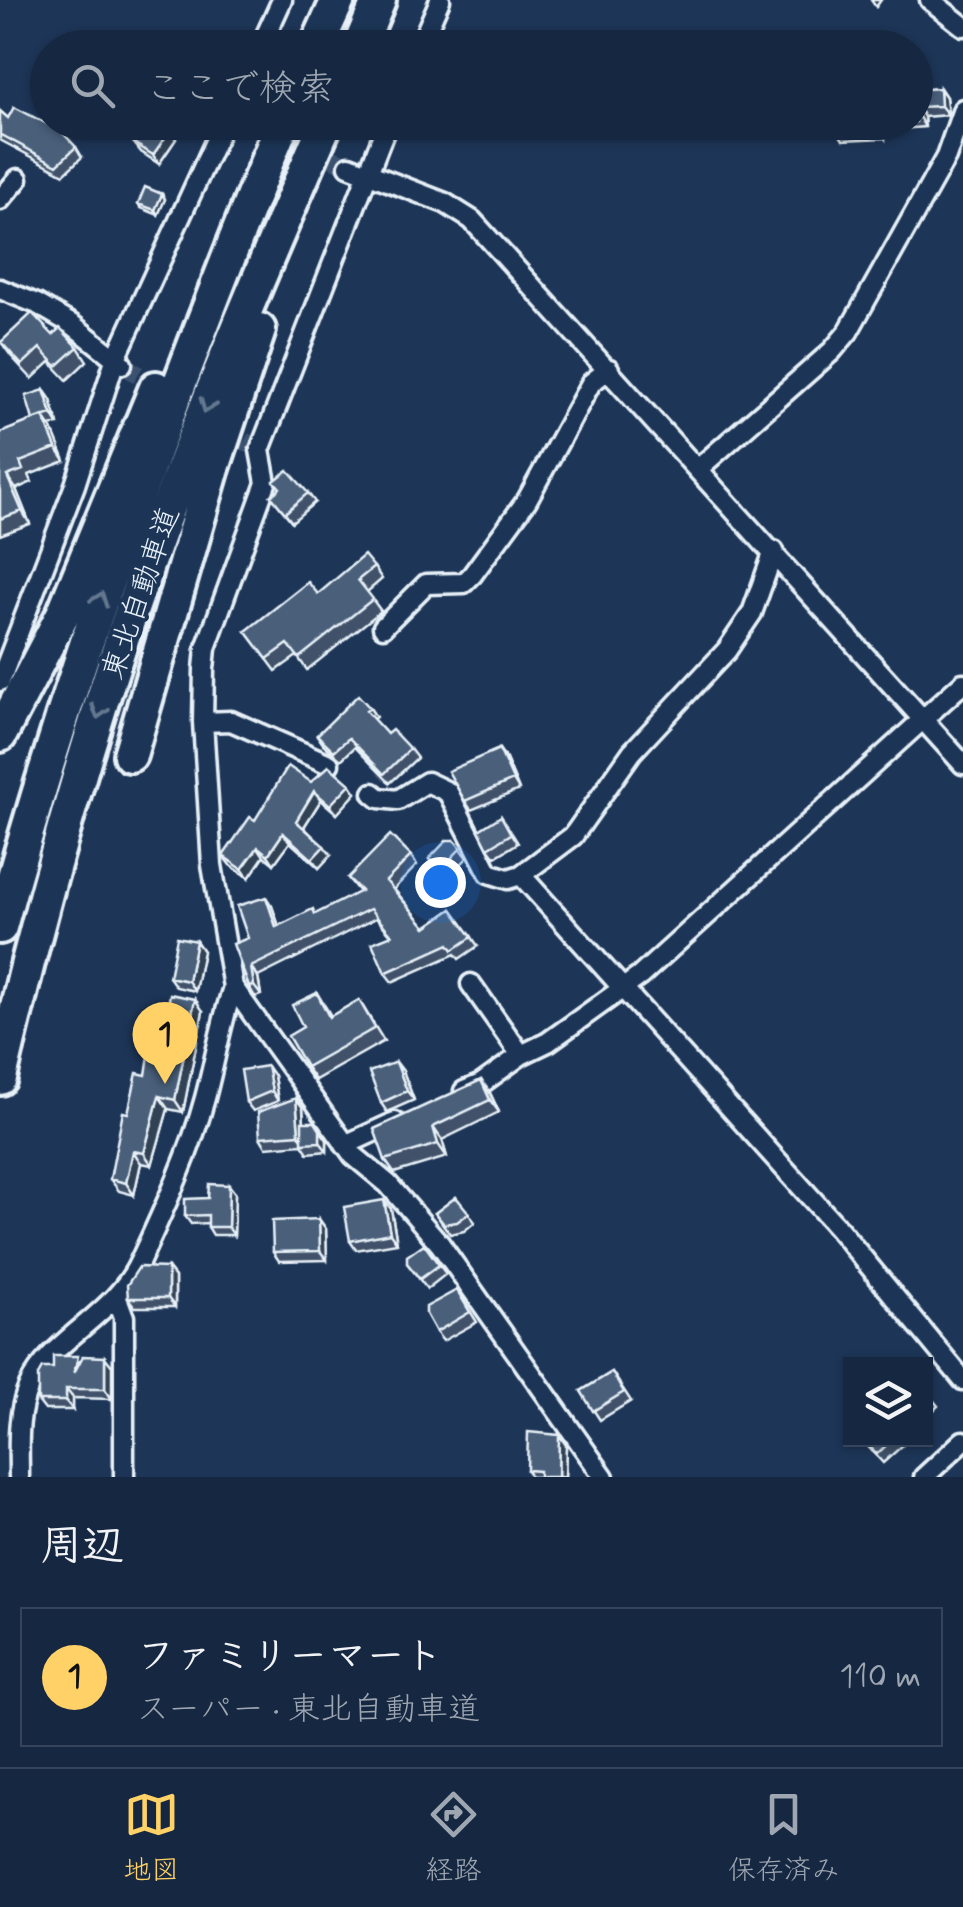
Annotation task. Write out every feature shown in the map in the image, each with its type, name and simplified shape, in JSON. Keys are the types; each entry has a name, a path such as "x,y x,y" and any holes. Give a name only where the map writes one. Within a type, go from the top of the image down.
{"highway":[{"path":"324,30 338,0"},
{"path":"366,30 379,0"},
{"path":"0,735 63,614 204,272 272,140"},
{"name":"東北自動車道","path":"0,927 38,788 93,619 274,140"},
{"name":"東北自動車道","path":"0,1078 26,963 80,771 139,591 227,354 320,140"},
{"path":"130,755 212,471 322,140"}],"street":[{"path":"268,30 282,0"},
{"path":"426,30 440,0"},
{"path":"930,0 963,26"},
{"path":"698,468 848,332 946,156 963,109"},
{"path":"0,681 119,363 216,140"},
{"path":"19,1477 19,1422 29,1386 61,1347 116,1298 138,1266 204,1100 233,986 212,865 203,722 206,648 266,483 256,448 381,140"},
{"path":"349,166 445,204 472,220 963,764"},
{"path":"0,200 18,179"},
{"path":"0,289 37,304 73,326 119,363"},
{"path":"383,627 426,584 464,583 472,575 528,500 590,384 609,369"},
{"path":"374,792 379,798 398,800 427,782 436,784 448,792 488,873 508,879 521,875 572,836 632,752 726,650 752,613 774,551"},
{"path":"448,1099 481,1084 521,1055 548,1042 624,987 963,683"},
{"path":"203,722 232,721 328,764"},
{"path":"521,875 838,1228 963,1380"},
{"path":"471,984 521,1055"},
{"path":"233,986 346,1144 388,1184 440,1244 604,1477"},
{"path":"346,1144 415,1114"},
{"path":"116,1298 124,1317 124,1477"},
{"path":"924,1477 963,1441"}],"building":[{"path":"940,88 941,106 933,106 933,89"},
{"path":"14,107 30,115 30,140 69,140 76,147 57,165 0,134 0,111 8,118"},
{"path":"136,140 163,140 153,155 134,143"},
{"path":"145,187 162,194 155,210 138,204"},
{"path":"32,313 53,335 60,328 78,347 57,366 40,348 22,365 1,342"},
{"path":"44,390 52,414 33,420 26,396"},
{"path":"43,416 56,448 20,462 23,470 7,476 22,511 0,519 0,433"},
{"path":"288,470 308,493 285,513 271,496 280,488 274,481"},
{"path":"364,555 374,567 358,580 373,599 299,658 288,644 267,659 246,631 308,582 318,594"},
{"path":"358,695 370,708 366,711 387,734 392,730 410,749 384,774 349,738 334,751 317,735"},
{"path":"499,749 513,780 465,801 448,771"},
{"path":"288,766 311,782 329,766 350,784 330,805 314,791 296,821 324,846 312,859 283,833 268,855 258,847 242,869 223,856 250,817 255,820"},
{"path":"501,816 511,834 488,848 479,830"},
{"path":"390,835 411,856 386,881 426,927 452,909 472,937 453,950 449,944 385,973 372,943 392,935 370,909 251,967 254,986 249,987 233,944 248,938 237,906 266,897 276,927 313,909 315,914 361,891 348,878"},
{"path":"447,840 454,840 461,848 440,870 429,859"},
{"path":"177,937 196,941 188,981 169,977"},
{"path":"317,993 329,1017 359,1000 375,1028 306,1067 288,1036 303,1027 292,1005"},
{"path":"170,994 195,999 175,1100 159,1096 144,1153 133,1151 126,1183 110,1179 123,1112 128,1113 137,1073 146,1075 156,1009 167,1011"},
{"path":"396,1062 407,1091 381,1103 369,1072"},
{"path":"267,1066 272,1091 246,1102 241,1070"},
{"path":"481,1080 490,1100 433,1127 438,1144 385,1160 374,1129"},
{"path":"296,1098 299,1134 260,1137 258,1112"},
{"path":"302,1122 315,1122 320,1142 302,1143"},
{"path":"209,1184 229,1185 228,1227 208,1227 208,1215 185,1216 185,1199 208,1198"},
{"path":"456,1197 469,1213 457,1222 444,1224 435,1213"},
{"path":"384,1200 390,1233 350,1241 344,1207"},
{"path":"319,1219 320,1251 273,1252 272,1221"},
{"path":"424,1244 439,1265 420,1279 407,1263 407,1256"},
{"path":"139,1267 168,1268 168,1298 128,1298 127,1285"},
{"path":"457,1290 470,1312 436,1332 426,1307"},
{"path":"53,1356 78,1356 74,1373 83,1356 105,1357 105,1389 66,1389 66,1401 38,1401 38,1375 42,1368 53,1368"},
{"path":"612,1372 624,1392 593,1411 581,1391"},
{"path":"528,1432 559,1435 558,1477 539,1477 539,1471 527,1470"}],"tunnel":[{"path":"290,140 349,166"},
{"path":"123,365 161,389"},
{"path":"221,427 251,445"}],"place":[{"name":"ファミリーマート","path":"165,1084"}]}
